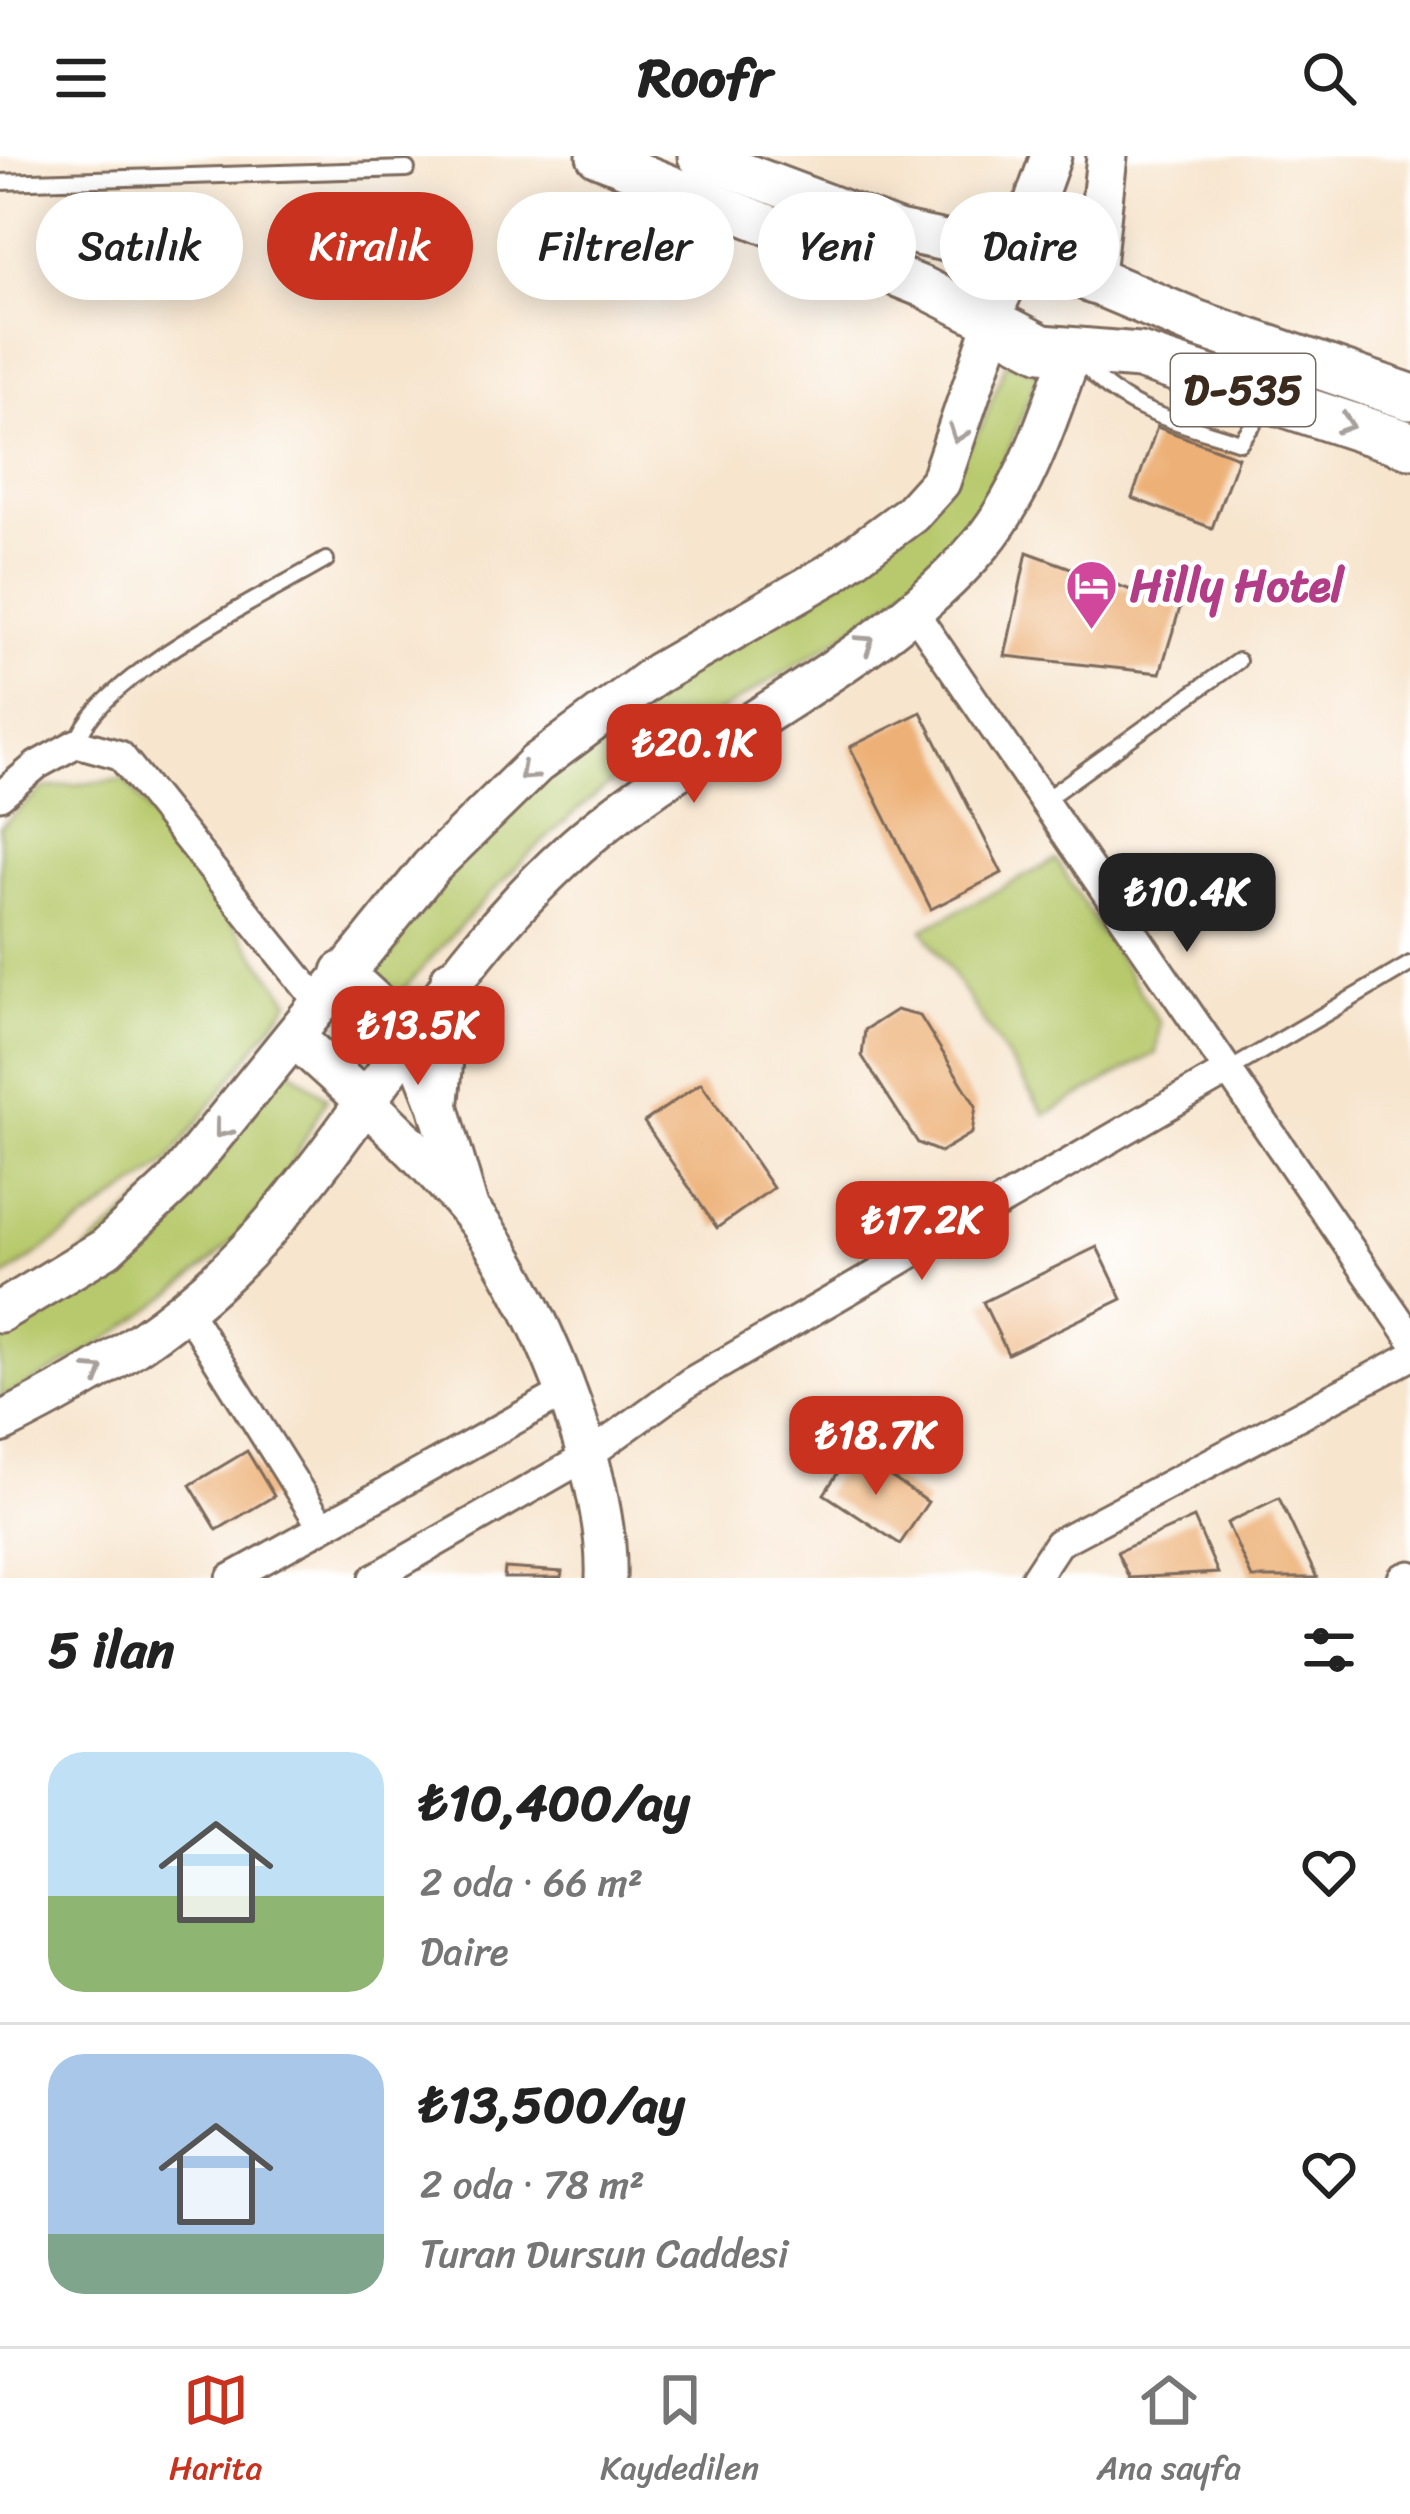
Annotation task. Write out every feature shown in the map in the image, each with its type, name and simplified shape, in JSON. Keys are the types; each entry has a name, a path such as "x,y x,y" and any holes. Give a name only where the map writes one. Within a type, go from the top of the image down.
{"main road":[{"name":"D-535","path":"597,156 923,287 1042,348 1139,356 1410,445"},
{"name":"D-535","path":"698,156 898,231 940,240"},
{"path":"1038,192 1051,156"},
{"path":"1103,192 1107,156"},
{"name":"D-535","path":"1119,293 1410,398"},
{"path":"0,1312 59,1280 145,1212 205,1152 431,867 536,764 658,674 830,574 911,514 940,482 994,323 995,300"},
{"path":"0,1423 69,1389 185,1308 261,1237 451,979 569,852 912,609 968,558 1005,511 1038,448 1093,300"},
{"path":"438,1106 451,979"},
{"path":"331,988 410,1034 438,1106 468,1208"},
{"path":"296,1039 365,1099 468,1208 539,1324 589,1455 607,1548 606,1578"},
{"path":"297,1193 336,1162 358,1154 385,1152 420,1161"}],"street":[{"path":"912,609 1410,1336"},
{"path":"0,796 37,765 76,743 120,755 331,988"},
{"path":"374,1578 589,1455 690,1382 1228,1071"},
{"path":"185,1308 322,1527"},
{"path":"1035,1578 1058,1543 1410,1357"},
{"path":"231,1578 565,1392"}],"lane":[{"path":"0,182 407,169"},
{"path":"76,743 83,720 98,703 178,647 326,560"},
{"path":"1043,801 1238,661"},
{"path":"1228,1071 1410,964"}],"green space":[{"path":"1006,363 1039,372 1008,452 986,498 955,541 915,581 818,652 619,777 500,883 393,1001 355,966 554,760 926,506 981,428"},
{"path":"125,779 290,1001 166,1164 0,1280 0,827 44,788"},
{"path":"1056,860 1160,1023 1156,1053 1045,1115 923,929"},
{"path":"290,1069 327,1098 261,1210 206,1266 140,1317 0,1398 0,1327"}],"building":[{"path":"1157,427 1238,457 1212,528 1132,498"},
{"name":"Hilly Hotel","path":"1027,552 1180,608 1160,673 1005,656"},
{"path":"921,712 1002,873 931,909 850,747"},
{"path":"896,1010 920,1016 976,1106 972,1133 940,1152 918,1143 862,1056 865,1030"},
{"path":"701,1083 773,1188 717,1228 644,1122"},
{"path":"1097,1247 1122,1299 1008,1354 983,1302"},
{"path":"247,1451 274,1496 217,1530 190,1485"},
{"path":"852,1451 928,1502 900,1544 824,1494"},
{"path":"1279,1498 1317,1578 1252,1578 1227,1523"},
{"path":"1194,1518 1218,1573 1129,1578 1117,1552"},
{"path":"505,1568 562,1572 561,1578 504,1578"}],"place":[{"name":"Hilly Hotel","path":"1091,632"}]}
